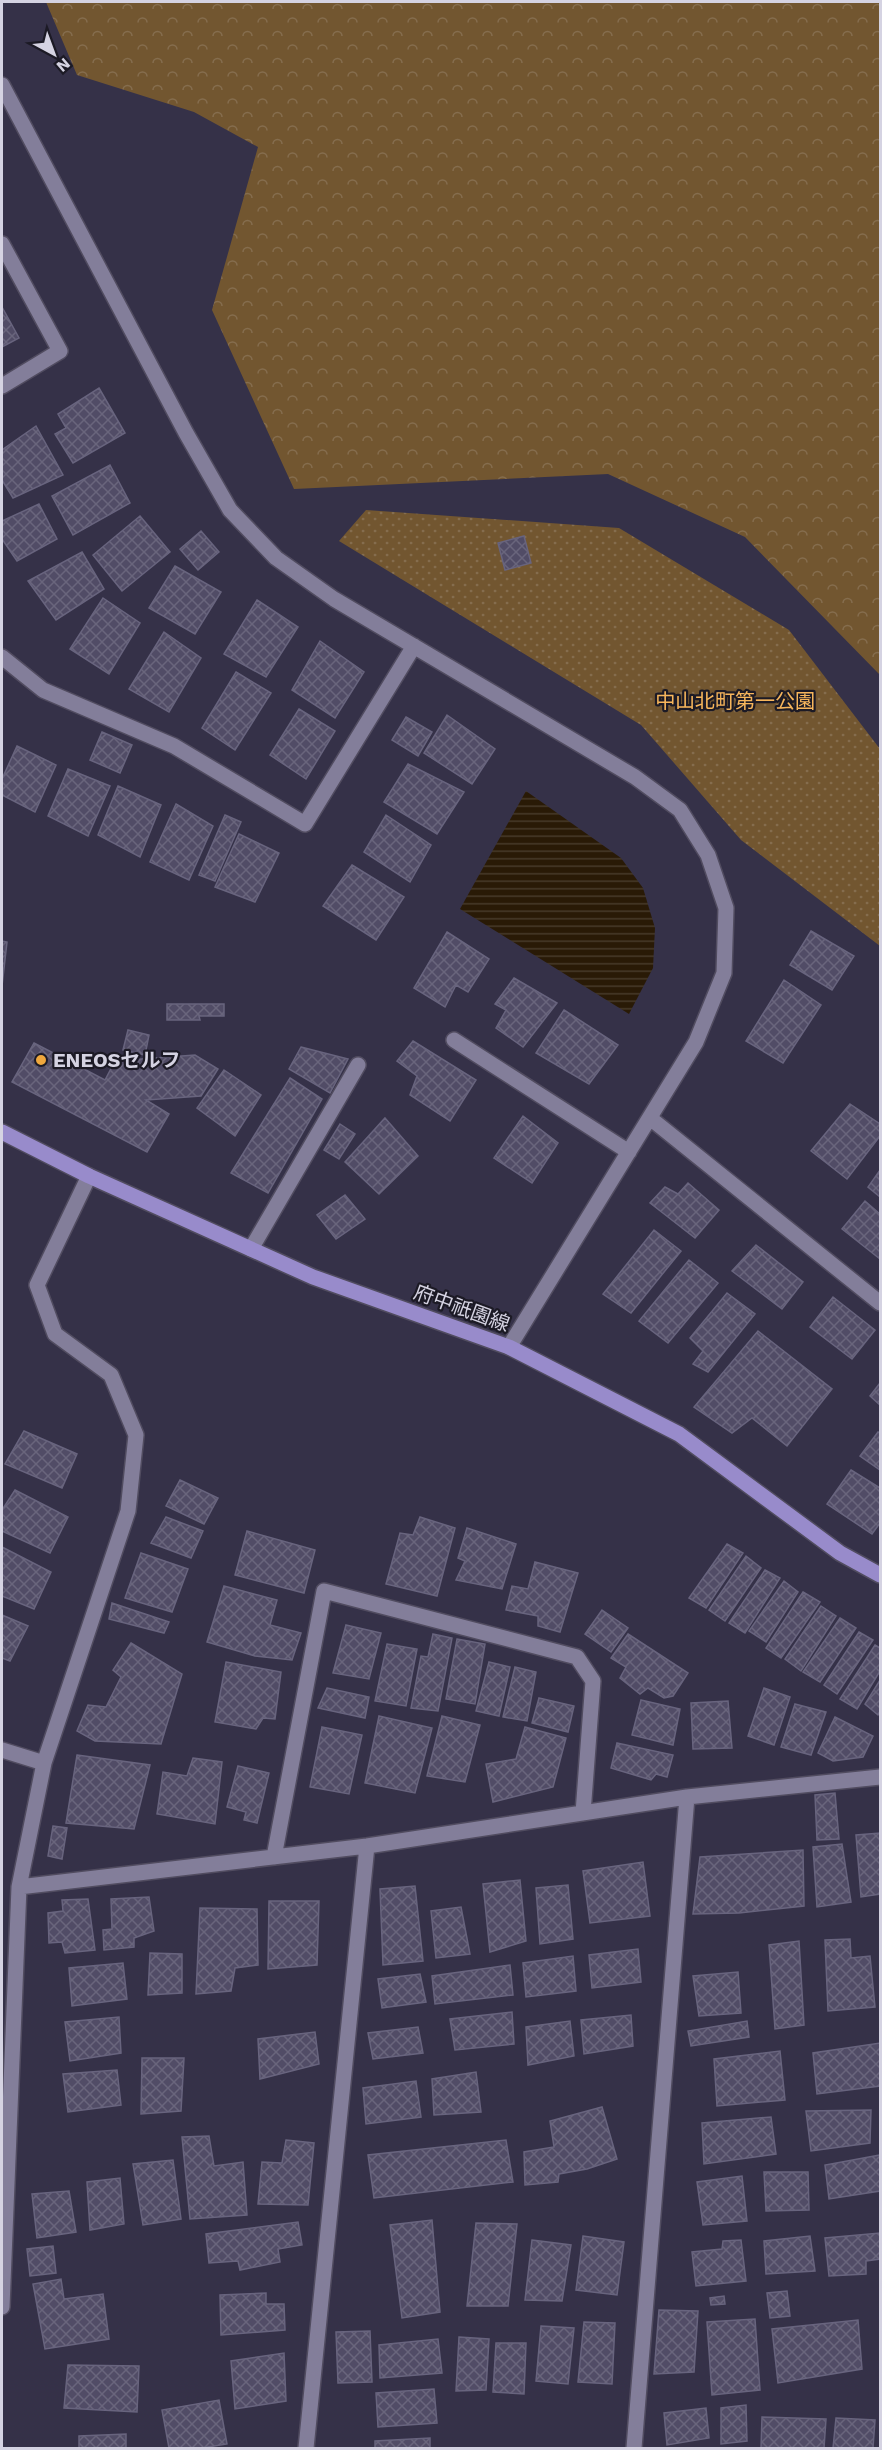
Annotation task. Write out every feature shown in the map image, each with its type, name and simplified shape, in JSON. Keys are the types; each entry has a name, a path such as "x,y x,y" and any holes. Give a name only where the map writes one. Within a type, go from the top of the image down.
{"main road":[{"name":"府中祇園線","path":"2,1132 89,1176 313,1276 509,1347 679,1434 840,1553 880,1575"}],"street":[{"path":"2,85 186,433 230,510 276,558 334,599 635,777 680,810 708,855 726,908 724,973 696,1042 509,1347"},
{"path":"2,244 60,351 2,386"},
{"path":"2,657 43,690 174,746 305,824 414,646"},
{"path":"454,1040 629,1152"},
{"path":"251,1249 358,1065"},
{"path":"650,1118 880,1303"},
{"path":"2,2307 5,2138 19,1887 44,1763 128,1511 136,1435 111,1375 55,1334 37,1285 89,1176"},
{"path":"274,1857 324,1591 577,1657 593,1681 582,1813"},
{"path":"2,1750 44,1763"},
{"path":"19,1887 367,1846 687,1797 880,1777"},
{"path":"634,2448 687,1797"},
{"path":"306,2448 367,1846"}],"green space":[{"path":"46,2 880,2 880,675 745,537 608,474 294,489 212,310 258,147 194,112 77,75"},
{"name":"中山北町第一公園","path":"366,510 619,528 789,630 880,749 880,946 741,840 641,725 339,541"}],"shaded area":[{"path":"526,791 621,858 643,888 655,928 653,968 629,1014 460,909"}],"building":[{"path":"2,307 19,338 2,347"},
{"path":"99,388 125,433 73,463 55,434 66,428 58,414"},
{"path":"36,426 63,475 13,498 2,480 2,450"},
{"path":"110,465 130,503 73,535 52,496"},
{"path":"39,504 57,539 17,561 2,539 2,521"},
{"path":"140,516 170,552 122,591 93,555"},
{"path":"201,531 219,552 198,570 180,549"},
{"path":"524,536 531,563 505,570 498,543"},
{"path":"82,552 104,589 56,620 28,581"},
{"path":"175,566 221,592 195,634 149,608"},
{"path":"103,598 140,623 109,674 70,649"},
{"path":"257,600 298,627 266,677 224,654"},
{"path":"164,632 201,658 169,712 129,689"},
{"path":"320,641 364,672 335,718 292,690"},
{"path":"236,672 271,693 235,750 202,728"},
{"path":"299,709 335,731 306,779 270,755"},
{"path":"447,715 495,749 472,784 424,753"},
{"path":"406,717 432,732 418,756 392,740"},
{"path":"102,732 132,745 120,773 90,760"},
{"path":"17,746 56,765 35,812 2,795 2,779"},
{"path":"408,764 464,792 437,834 384,802"},
{"path":"68,769 110,786 88,836 48,816"},
{"path":"118,786 161,805 140,857 98,835"},
{"path":"176,804 213,826 189,880 150,862"},
{"path":"225,815 241,822 215,881 199,875"},
{"path":"386,815 431,845 410,882 364,852"},
{"path":"239,834 279,853 255,902 215,887"},
{"path":"352,865 404,897 376,940 323,906"},
{"path":"811,931 854,956 832,990 790,965"},
{"path":"447,932 489,959 468,992 456,985 445,1007 414,988"},
{"path":"2,941 7,942 2,986"},
{"path":"514,978 557,1003 523,1047 496,1028 506,1010 495,1004"},
{"path":"784,980 821,1005 783,1063 746,1041"},
{"path":"167,1004 224,1004 224,1016 199,1016 200,1020 167,1020"},
{"path":"564,1010 618,1045 589,1084 536,1053"},
{"path":"128,1030 149,1035 145,1055 123,1050"},
{"path":"413,1041 476,1080 450,1121 410,1095 417,1076 397,1061"},
{"path":"34,1043 105,1080 115,1061 195,1055 218,1069 201,1096 146,1100 169,1114 147,1152 12,1082"},
{"path":"301,1047 348,1059 330,1093 289,1069"},
{"path":"224,1070 261,1095 235,1136 197,1108"},
{"path":"290,1078 322,1099 268,1193 231,1173"},
{"path":"850,1104 880,1124 880,1136 847,1179 811,1151"},
{"path":"523,1116 558,1143 532,1183 494,1158"},
{"path":"385,1118 418,1156 379,1194 345,1162"},
{"path":"340,1124 355,1134 339,1159 324,1150"},
{"path":"880,1170 880,1197 868,1187"},
{"path":"688,1183 719,1210 695,1238 650,1203 665,1187 678,1194"},
{"path":"345,1195 365,1219 336,1239 317,1215"},
{"path":"865,1201 880,1214 880,1259 842,1229"},
{"path":"654,1230 681,1251 631,1313 603,1294"},
{"path":"756,1245 803,1282 782,1309 732,1271"},
{"path":"689,1260 718,1283 668,1343 639,1321"},
{"path":"727,1293 755,1314 708,1372 693,1364 703,1351 690,1338"},
{"path":"833,1297 875,1330 852,1359 810,1327"},
{"path":"758,1331 832,1389 787,1446 752,1418 732,1433 694,1407"},
{"path":"880,1383 880,1405 870,1396"},
{"path":"24,1431 77,1454 62,1488 5,1464"},
{"path":"878,1432 880,1433 880,1470 860,1456"},
{"path":"851,1470 880,1488 880,1523 872,1534 827,1504"},
{"path":"180,1480 218,1498 204,1524 166,1506"},
{"path":"15,1490 68,1517 50,1553 2,1531 2,1510"},
{"path":"166,1517 203,1531 191,1558 151,1543"},
{"path":"420,1517 455,1528 437,1596 386,1584 400,1533 413,1535"},
{"path":"467,1528 516,1544 502,1589 456,1580 465,1561 458,1558"},
{"path":"247,1531 315,1550 304,1593 235,1575"},
{"path":"727,1544 743,1553 706,1608 689,1598"},
{"path":"2,1547 51,1572 34,1609 2,1596"},
{"path":"141,1553 188,1569 172,1612 125,1598"},
{"path":"746,1556 761,1568 725,1621 709,1610"},
{"path":"535,1562 578,1573 560,1632 538,1626 538,1616 506,1610 512,1586 528,1589"},
{"path":"765,1570 780,1578 745,1633 729,1623"},
{"path":"784,1581 798,1592 766,1642 749,1631"},
{"path":"224,1586 277,1600 270,1625 301,1633 292,1660 255,1656 207,1642"},
{"path":"803,1592 820,1602 781,1658 766,1648"},
{"path":"112,1603 169,1622 164,1633 109,1619"},
{"path":"821,1606 836,1616 801,1671 785,1659"},
{"path":"602,1610 628,1628 611,1652 585,1634"},
{"path":"2,1615 28,1626 10,1661 2,1658"},
{"path":"840,1618 856,1628 820,1682 803,1672"},
{"path":"346,1625 381,1633 369,1679 333,1673"},
{"path":"859,1632 873,1640 837,1694 824,1685"},
{"path":"433,1634 452,1638 438,1711 411,1708 421,1656 428,1657"},
{"path":"628,1634 688,1673 673,1696 664,1698 648,1688 640,1694 620,1678 626,1667 611,1658"},
{"path":"457,1639 485,1644 475,1704 446,1699"},
{"path":"131,1643 182,1674 161,1744 95,1741 77,1731 88,1705 106,1707 121,1677 113,1670"},
{"path":"387,1644 417,1649 406,1706 375,1701"},
{"path":"875,1645 880,1648 880,1671 857,1709 840,1699"},
{"path":"226,1662 281,1672 275,1719 263,1718 256,1729 215,1722"},
{"path":"489,1662 510,1667 499,1716 476,1711"},
{"path":"515,1667 536,1672 527,1721 503,1717"},
{"path":"880,1680 880,1712 878,1715 865,1704"},
{"path":"327,1688 369,1697 365,1718 318,1708"},
{"path":"764,1688 790,1697 774,1745 748,1736"},
{"path":"539,1698 574,1706 568,1732 532,1723"},
{"path":"641,1700 680,1709 673,1745 632,1735"},
{"path":"728,1701 732,1748 693,1749 691,1703"},
{"path":"795,1704 826,1712 811,1755 781,1747"},
{"path":"379,1716 432,1728 415,1793 365,1783"},
{"path":"442,1716 480,1725 465,1782 427,1776"},
{"path":"835,1717 873,1736 863,1757 833,1761 818,1753"},
{"path":"322,1727 362,1735 349,1794 310,1787"},
{"path":"525,1727 566,1738 553,1787 493,1802 486,1764 516,1759"},
{"path":"617,1743 673,1755 667,1777 656,1774 651,1780 611,1768"},
{"path":"77,1755 150,1765 134,1829 66,1823"},
{"path":"193,1758 222,1762 215,1824 157,1814 163,1772 187,1776"},
{"path":"238,1766 269,1773 257,1823 244,1820 246,1812 227,1807"},
{"path":"835,1793 839,1839 817,1840 815,1795"},
{"path":"53,1826 67,1828 62,1859 48,1856"},
{"path":"880,1833 880,1894 861,1897 856,1835"},
{"path":"842,1844 851,1902 817,1907 813,1847"},
{"path":"803,1850 804,1906 739,1913 693,1914 700,1857"},
{"path":"643,1862 650,1916 590,1923 583,1871"},
{"path":"520,1880 526,1941 490,1952 483,1884"},
{"path":"568,1885 573,1939 540,1944 536,1888"},
{"path":"415,1886 423,1961 383,1965 380,1889"},
{"path":"149,1897 154,1931 134,1938 134,1947 104,1950 103,1930 112,1929 111,1899"},
{"path":"88,1899 95,1950 65,1953 62,1942 49,1943 48,1913 63,1911 62,1900"},
{"path":"269,1901 319,1901 317,1965 268,1969"},
{"path":"461,1907 470,1954 436,1958 431,1911"},
{"path":"200,1908 257,1909 258,1965 235,1968 231,1991 196,1994"},
{"path":"850,1939 851,1958 870,1956 875,2007 828,2011 825,1940"},
{"path":"799,1941 804,2025 775,2029 769,1945"},
{"path":"638,1949 641,1982 592,1988 589,1955"},
{"path":"150,1953 182,1954 182,1993 148,1995"},
{"path":"573,1956 576,1991 526,1997 523,1963"},
{"path":"123,1963 127,1999 72,2006 69,1968"},
{"path":"510,1965 513,1995 435,2004 432,1976"},
{"path":"738,1972 741,2013 699,2016 693,1976"},
{"path":"420,1974 426,2002 382,2008 378,1979"},
{"path":"512,2012 514,2044 455,2050 450,2019"},
{"path":"631,2015 633,2046 584,2054 581,2020"},
{"path":"119,2017 121,2053 70,2061 65,2022"},
{"path":"570,2021 574,2056 528,2065 526,2027"},
{"path":"747,2021 749,2037 691,2046 688,2031"},
{"path":"418,2027 423,2053 373,2059 368,2033"},
{"path":"315,2032 319,2064 260,2079 258,2039"},
{"path":"880,2043 880,2086 817,2094 813,2053"},
{"path":"780,2051 785,2100 717,2106 714,2059"},
{"path":"142,2058 184,2058 181,2111 141,2114"},
{"path":"117,2070 121,2105 68,2112 63,2074"},
{"path":"476,2072 481,2112 434,2115 432,2079"},
{"path":"416,2081 421,2117 366,2124 363,2088"},
{"path":"602,2107 617,2159 587,2169 559,2174 558,2182 525,2185 524,2152 554,2147 550,2121"},
{"path":"871,2110 870,2143 811,2151 806,2111"},
{"path":"771,2117 776,2154 704,2164 702,2123"},
{"path":"209,2136 214,2166 243,2162 247,2215 190,2219 182,2137"},
{"path":"286,2140 314,2143 308,2205 258,2204 262,2162 282,2163"},
{"path":"506,2140 513,2182 374,2198 368,2155"},
{"path":"880,2155 880,2191 829,2199 825,2165"},
{"path":"173,2160 181,2219 143,2225 133,2164"},
{"path":"764,2172 808,2172 809,2210 766,2211"},
{"path":"742,2176 747,2221 703,2225 697,2182"},
{"path":"120,2178 124,2224 90,2230 87,2182"},
{"path":"69,2191 76,2232 37,2238 32,2194"},
{"path":"432,2220 440,2312 402,2318 390,2225"},
{"path":"298,2222 302,2245 278,2249 280,2262 240,2270 238,2261 209,2263 206,2234"},
{"path":"476,2223 517,2224 508,2306 467,2306"},
{"path":"880,2233 880,2259 866,2261 866,2274 829,2276 825,2238"},
{"path":"583,2236 624,2242 617,2295 576,2290"},
{"path":"810,2236 815,2271 766,2274 764,2241"},
{"path":"532,2240 571,2245 562,2301 525,2300"},
{"path":"741,2240 746,2281 696,2286 692,2252 722,2249 723,2241"},
{"path":"53,2246 56,2273 30,2276 27,2249"},
{"path":"61,2279 64,2299 103,2294 109,2339 45,2349 33,2284"},
{"path":"787,2291 790,2316 770,2318 767,2293"},
{"path":"266,2293 266,2304 284,2304 285,2330 221,2335 220,2295"},
{"path":"724,2296 725,2304 711,2305 710,2298"},
{"path":"659,2310 698,2311 694,2372 654,2374"},
{"path":"755,2319 760,2390 712,2395 707,2322"},
{"path":"858,2320 862,2369 778,2383 772,2329"},
{"path":"584,2322 615,2323 612,2384 578,2382"},
{"path":"541,2326 574,2328 568,2384 536,2381"},
{"path":"370,2331 372,2382 338,2383 336,2332"},
{"path":"459,2337 489,2339 486,2390 456,2391"},
{"path":"438,2339 442,2373 380,2378 379,2345"},
{"path":"496,2343 526,2343 524,2394 493,2392"},
{"path":"284,2353 286,2401 235,2409 231,2361"},
{"path":"68,2365 139,2366 137,2412 64,2408"},
{"path":"434,2389 437,2423 378,2427 376,2393"},
{"path":"219,2400 227,2444 202,2448 169,2448 162,2410"},
{"path":"746,2405 747,2441 721,2444 721,2408"},
{"path":"706,2408 709,2438 667,2445 664,2413"},
{"path":"762,2417 826,2419 824,2448 761,2448"},
{"path":"836,2418 875,2420 873,2448 833,2448"},
{"path":"126,2434 126,2448 79,2448 79,2436"},
{"path":"430,2438 430,2448 375,2448 375,2441"}],"place":[{"name":"ENEOSセルフ","path":"41,1060"}]}
